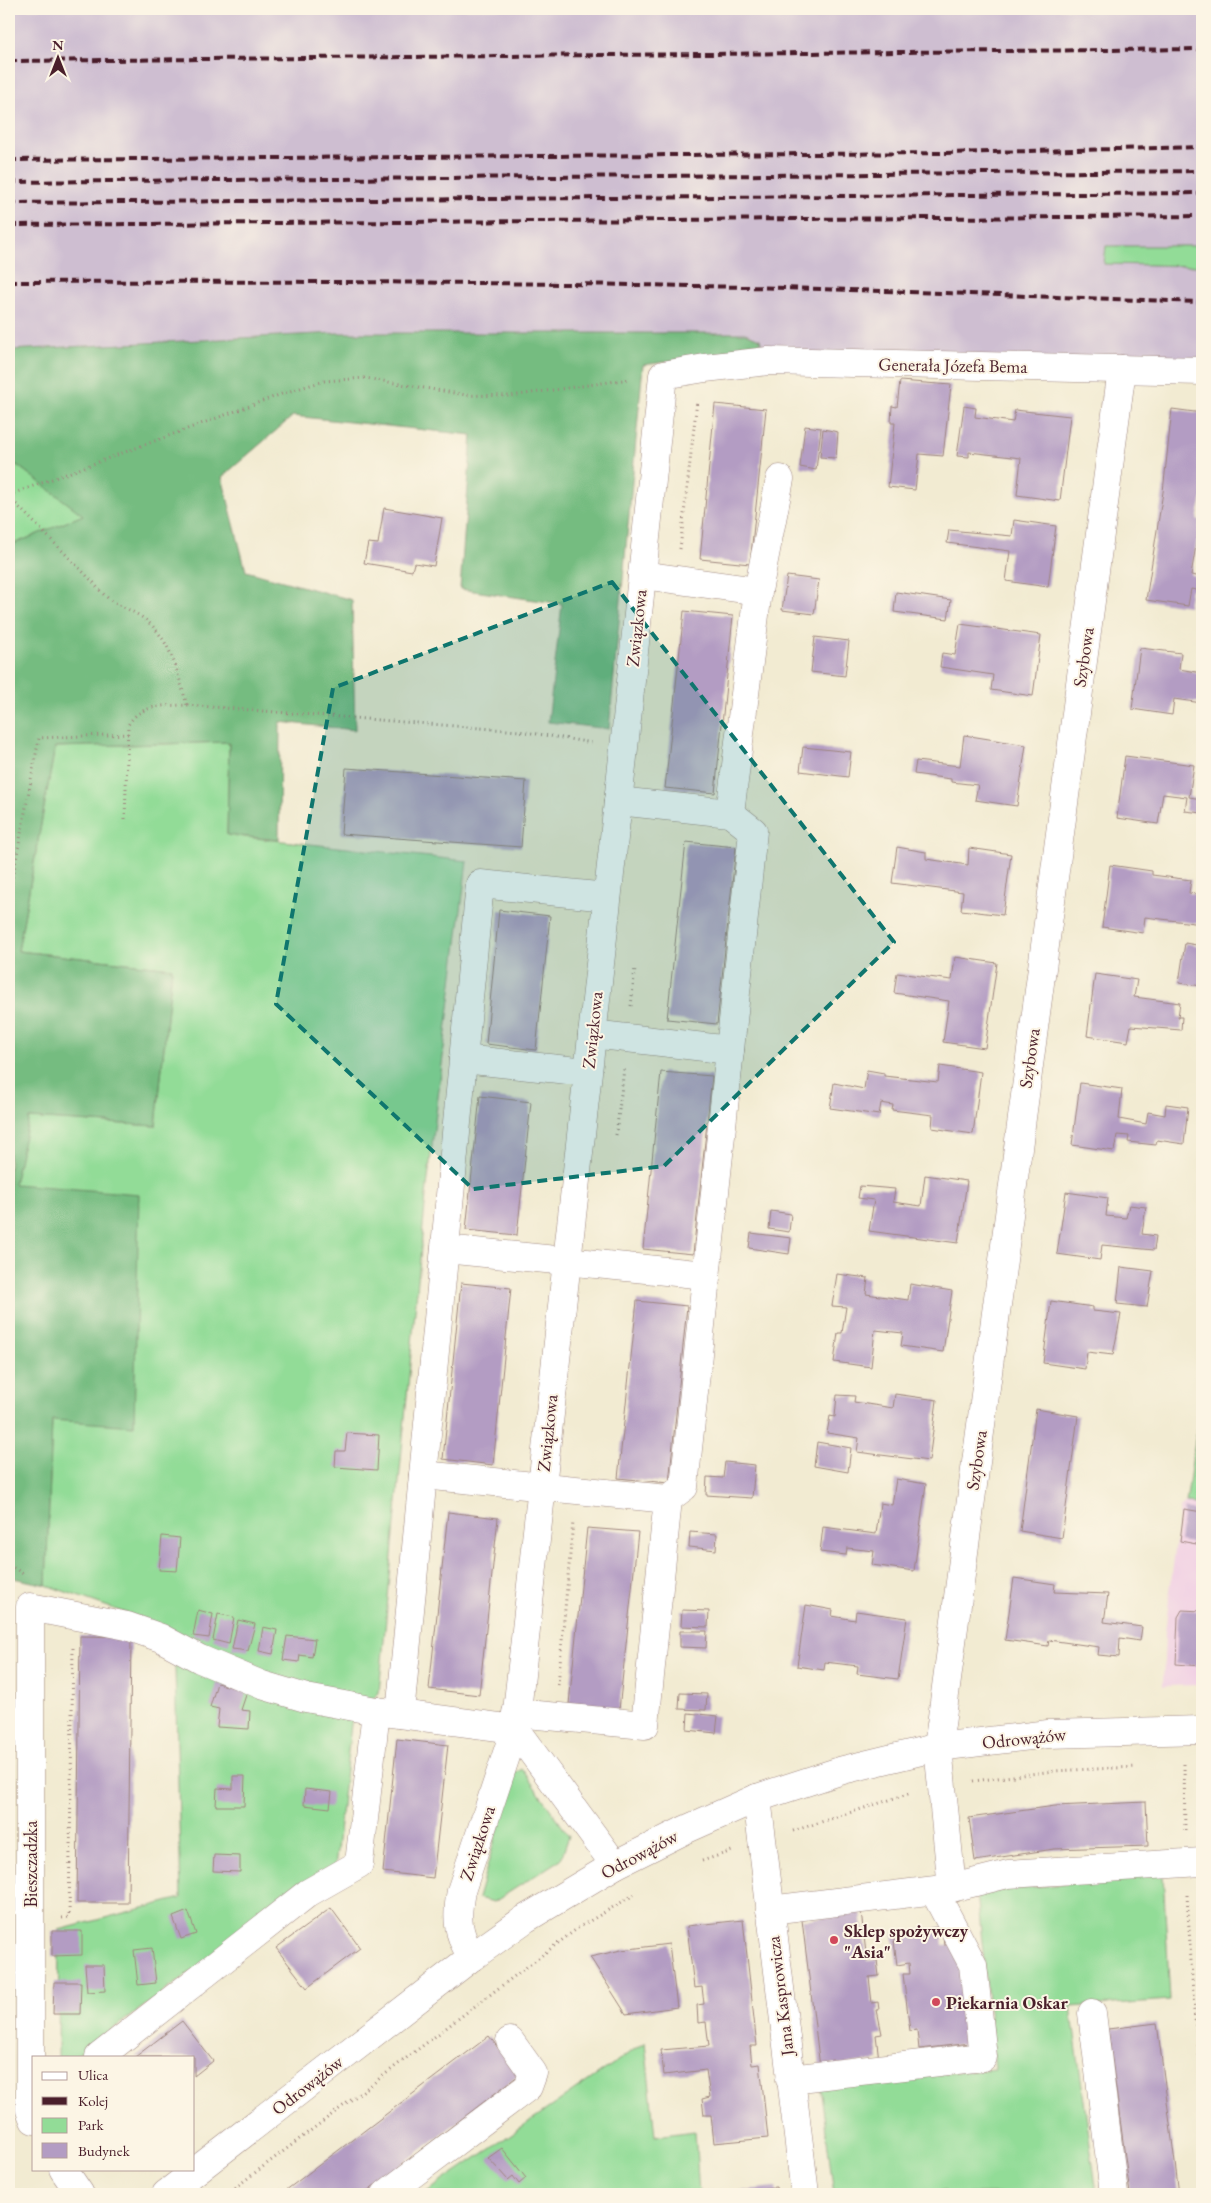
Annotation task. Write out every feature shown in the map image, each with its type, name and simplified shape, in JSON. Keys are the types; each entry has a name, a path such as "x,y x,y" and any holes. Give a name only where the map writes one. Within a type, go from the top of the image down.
{"street":[{"name":"Generała Józefa Bema","path":"703,368 768,361 1202,371"},
{"path":"662,375 703,368"},
{"name":"Szybowa","path":"943,1889 938,1748 1122,369"},
{"name":"Związkowa","path":"472,1957 461,1936 456,1912 516,1721 624,748 662,375"},
{"path":"730,813 758,591 780,479"},
{"path":"642,575 758,591"},
{"path":"423,1475 668,1499 684,1487 754,831 730,813 618,801"},
{"path":"100,2056 308,1893 360,1864 388,1712 423,1475 480,884 607,897"},
{"path":"592,1034 730,1050"},
{"path":"463,1059 587,1072"},
{"path":"445,1249 706,1275"},
{"path":"388,1712 516,1721 555,1717 645,1724 668,1499"},
{"name":"Bieszczadzka","path":"33,2056 30,1607 127,1626 161,1638 200,1658 262,1685 306,1698 388,1712"},
{"path":"516,1721 615,1865"},
{"name":"Odrowążów","path":"166,2194 472,1957 525,1919 615,1865 687,1829 756,1798 843,1770 938,1748 1048,1734 1202,1730"},
{"name":"Jana Kasprowicza","path":"756,1798 805,2194"},
{"path":"770,1910 943,1889 1008,1874 1194,1863"},
{"path":"790,2079 983,2057 973,1966 943,1889"},
{"path":"1092,2013 1114,2194"},
{"path":"386,2194 528,2087 533,2073 510,2041"},
{"path":"64,2170 80,2194"}],"path":[{"path":"676,580 703,368"},
{"path":"187,705 172,653 159,633 140,616 104,597 94,583 9,496 287,392 324,380 365,378 466,395 511,396 662,375"},
{"path":"125,819 128,725 133,716 145,709 187,705 520,730 624,748"},
{"path":"9,897 39,738 128,734"},
{"path":"615,1145 636,960"},
{"path":"555,1717 576,1491"},
{"path":"1184,1764 1194,1863 1194,2010 1202,2080"},
{"path":"687,1829 702,1861 693,1865"},
{"path":"228,2194 578,1928 642,1890"}],"highlighted area":[{"path":"612,582 894,942 664,1166 473,1189 276,1004 333,688"}],"shaded area":[{"path":"9,9 1202,9 1202,246 1107,246 1104,263 1202,266 1202,371 768,361 760,339 745,333 337,333 9,350"},
{"path":"1186,1503 1202,1505 1202,1685 1163,1686 1165,1633 1180,1508"}],"green space":[{"path":"1106,246 1202,246 1202,266 1104,264"},
{"path":"337,333 745,333 760,339 763,349 643,365 609,729 548,722 562,604 460,589 472,435 293,416 222,477 246,571 352,600 355,730 280,722 279,840 227,835 229,742 55,747 18,951 172,968 156,1126 29,1118 14,1184 139,1194 134,1426 52,1420 46,1585 9,1577 9,546 83,515 17,465 9,468 9,350"},
{"path":"17,465 84,515 9,546 9,468"},
{"path":"229,742 227,835 467,861 426,1195 379,1693 352,1716 335,1868 75,2056 58,2056 59,1930 181,1898 174,1630 46,1585 52,1419 134,1425 14,1184 28,1118 156,1126 172,968 18,951 55,747"},
{"path":"1198,1420 1202,1421 1202,1505 1186,1503"},
{"path":"522,1769 569,1836 561,1859 494,1902 478,1898 514,1774"},
{"path":"1163,1874 1170,2000 1071,2007 1097,2194 946,2194 945,2191 919,2194 834,2194 820,2085 995,2069 977,1893"},
{"path":"645,2042 655,2136 695,2131 699,2194 424,2194"}],"building":[{"path":"900,381 951,385 943,456 919,454 915,490 888,487 895,423 891,423 892,406 897,407"},
{"path":"715,404 766,409 750,564 700,559"},
{"path":"964,406 976,408 975,417 1013,422 1015,410 1070,416 1060,501 1017,495 1021,458 969,452 969,457 957,456"},
{"path":"1172,409 1202,413 1202,498 1197,520 1200,521 1191,575 1202,577 1202,591 1191,589 1188,606 1146,600 1163,492"},
{"path":"805,426 821,428 816,470 800,467"},
{"path":"823,429 838,432 836,458 820,457"},
{"path":"384,508 442,518 434,566 414,563 412,571 364,563 368,543 378,544"},
{"path":"1014,520 1056,526 1048,587 1006,581 1010,551 947,543 949,530 1012,536"},
{"path":"787,576 819,580 814,614 782,610"},
{"path":"896,592 951,600 948,619 894,612"},
{"path":"684,611 733,616 715,793 665,788"},
{"path":"960,624 1041,635 1033,696 991,690 993,675 940,667 942,653 955,655"},
{"path":"815,637 849,641 845,676 811,672"},
{"path":"1140,648 1181,653 1179,669 1202,673 1202,703 1174,699 1172,715 1132,709"},
{"path":"964,735 1026,745 1017,806 975,800 978,785 951,782 951,779 914,774 916,761 960,766"},
{"path":"803,747 851,752 848,777 800,771"},
{"path":"1125,756 1194,765 1189,797 1202,799 1202,813 1185,811 1187,797 1163,794 1158,824 1117,818"},
{"path":"346,768 526,781 521,847 341,834"},
{"path":"686,842 736,847 717,1024 667,1019"},
{"path":"897,847 926,852 926,859 968,865 969,848 1011,854 1003,915 961,910 963,892 892,883"},
{"path":"1110,865 1152,871 1152,875 1191,880 1189,893 1202,895 1202,924 1145,917 1143,933 1102,927"},
{"path":"499,910 550,916 536,1050 486,1044"},
{"path":"1185,943 1202,946 1202,986 1179,983"},
{"path":"955,957 997,963 985,1048 943,1042 949,1001 894,993 897,973 952,980"},
{"path":"1095,974 1137,980 1134,997 1180,1003 1178,1017 1182,1017 1181,1030 1131,1026 1128,1042 1087,1036"},
{"path":"940,1066 981,1072 973,1134 932,1128 933,1115 892,1110 893,1105 881,1103 879,1115 830,1108 834,1083 864,1089 867,1070 884,1073 884,1076 938,1082"},
{"path":"661,1072 712,1076 693,1254 643,1249"},
{"path":"1080,1083 1122,1089 1119,1119 1146,1124 1148,1112 1165,1115 1166,1104 1188,1107 1184,1144 1157,1140 1156,1145 1128,1142 1129,1136 1117,1135 1114,1151 1072,1145"},
{"path":"480,1096 531,1102 517,1235 466,1230"},
{"path":"925,1175 967,1181 958,1243 869,1231 874,1200 858,1198 860,1186 895,1189 893,1202 921,1206"},
{"path":"1066,1192 1108,1198 1106,1216 1126,1218 1129,1205 1146,1207 1142,1234 1156,1236 1154,1250 1102,1245 1100,1260 1057,1254"},
{"path":"771,1211 791,1214 789,1232 769,1229"},
{"path":"751,1233 791,1238 789,1254 749,1248"},
{"path":"1121,1267 1153,1271 1147,1307 1117,1304"},
{"path":"837,1274 868,1278 866,1294 908,1300 910,1284 952,1291 943,1352 901,1346 903,1333 875,1330 871,1367 834,1362 838,1333 842,1333 846,1307 832,1306"},
{"path":"461,1283 511,1288 493,1465 443,1459"},
{"path":"637,1301 687,1306 669,1483 618,1478"},
{"path":"1051,1301 1093,1307 1093,1311 1121,1314 1113,1355 1087,1352 1085,1369 1043,1363"},
{"path":"895,1394 937,1400 929,1461 857,1452 859,1438 827,1433 830,1416 835,1417 837,1395 855,1396 854,1402 893,1408"},
{"path":"1036,1409 1078,1416 1062,1538 1020,1531"},
{"path":"347,1433 379,1435 377,1470 335,1467 336,1451 345,1451"},
{"path":"817,1442 851,1448 848,1472 814,1466"},
{"path":"725,1462 755,1465 752,1498 706,1495 707,1477 723,1478"},
{"path":"896,1479 926,1484 914,1571 872,1565 874,1551 847,1548 846,1555 820,1552 823,1527 876,1534 880,1503 892,1505"},
{"path":"1184,1509 1202,1512 1202,1545 1180,1541"},
{"path":"448,1512 498,1518 479,1695 429,1689"},
{"path":"587,1528 638,1532 619,1710 569,1704"},
{"path":"690,1532 717,1534 716,1550 689,1547"},
{"path":"162,1536 180,1538 177,1571 159,1570"},
{"path":"1014,1578 1055,1584 1054,1592 1108,1594 1104,1622 1142,1627 1140,1641 1120,1638 1119,1657 1098,1655 1099,1647 1049,1640 1048,1646 1005,1640"},
{"path":"806,1605 833,1610 832,1616 855,1620 856,1611 907,1618 898,1679 857,1674 858,1666 825,1662 824,1670 797,1666"},
{"path":"198,1610 213,1614 209,1638 193,1636"},
{"path":"682,1610 709,1611 708,1627 681,1626"},
{"path":"1182,1610 1202,1611 1202,1666 1176,1664 1178,1617"},
{"path":"218,1614 234,1617 229,1644 213,1640"},
{"path":"238,1620 255,1624 248,1651 232,1649"},
{"path":"263,1627 277,1630 273,1654 259,1651"},
{"path":"680,1631 707,1631 706,1648 680,1647"},
{"path":"80,1636 131,1637 128,1903 77,1903"},
{"path":"287,1636 315,1639 312,1657 300,1655 299,1662 283,1660"},
{"path":"217,1683 247,1692 241,1710 250,1711 249,1729 217,1727 219,1709 210,1707"},
{"path":"680,1693 707,1694 706,1710 679,1709"},
{"path":"688,1713 718,1716 716,1733 687,1730"},
{"path":"397,1739 448,1745 433,1878 383,1872"},
{"path":"233,1776 245,1776 244,1806 216,1806 217,1788 233,1789"},
{"path":"305,1789 332,1792 330,1808 304,1805"},
{"path":"1146,1802 1148,1846 1054,1849 975,1861 969,1818 1055,1806"},
{"path":"214,1855 240,1856 240,1872 213,1871"},
{"path":"331,1908 360,1948 307,1988 276,1948"},
{"path":"188,1911 196,1934 181,1939 173,1917"},
{"path":"861,1912 867,1961 877,1960 879,1976 869,1977 872,2003 878,2002 879,2010 877,2010 882,2034 876,2035 879,2060 820,2067 802,1920"},
{"path":"743,1920 757,2046 750,2046 752,2065 760,2064 768,2138 714,2143 711,2115 704,2115 702,2099 710,2097 706,2070 664,2075 661,2050 709,2046 706,2022 698,2023 697,2005 704,2004 702,1987 694,1988 687,1926"},
{"name":"Piekarnia Oskar","path":"942,1927 944,1945 955,1944 960,1957 971,2043 919,2049 917,2030 910,2031 903,1974 910,1974 909,1963 897,1965 893,1933"},
{"path":"52,1931 82,1931 82,1955 52,1956"},
{"path":"669,1944 677,2007 626,2014 590,1957 621,1950"},
{"path":"152,1948 156,1983 138,1985 134,1950"},
{"path":"85,1965 104,1965 105,1991 87,1992"},
{"path":"54,1982 81,1982 80,2014 53,2014"},
{"path":"182,2021 213,2061 195,2075 195,2056 136,2056"},
{"path":"1157,2023 1179,2194 1130,2194 1108,2029"},
{"path":"489,2036 519,2075 363,2194 281,2194"},
{"path":"502,2148 526,2178 519,2184 513,2176 508,2180 488,2158"},
{"path":"776,2187 777,2194 727,2194 727,2192"}],"railway":[{"path":"9,61 1202,49"},
{"path":"9,160 946,153 1202,147"},
{"path":"9,182 1202,171"},
{"path":"9,203 1202,193"},
{"path":"9,225 1202,216"},
{"path":"9,282 378,282 655,285 1202,302"}],"place":[{"name":"Sklep spożywczy \"Asia\"","path":"834,1940"},
{"name":"Piekarnia Oskar","path":"936,2002"}]}
